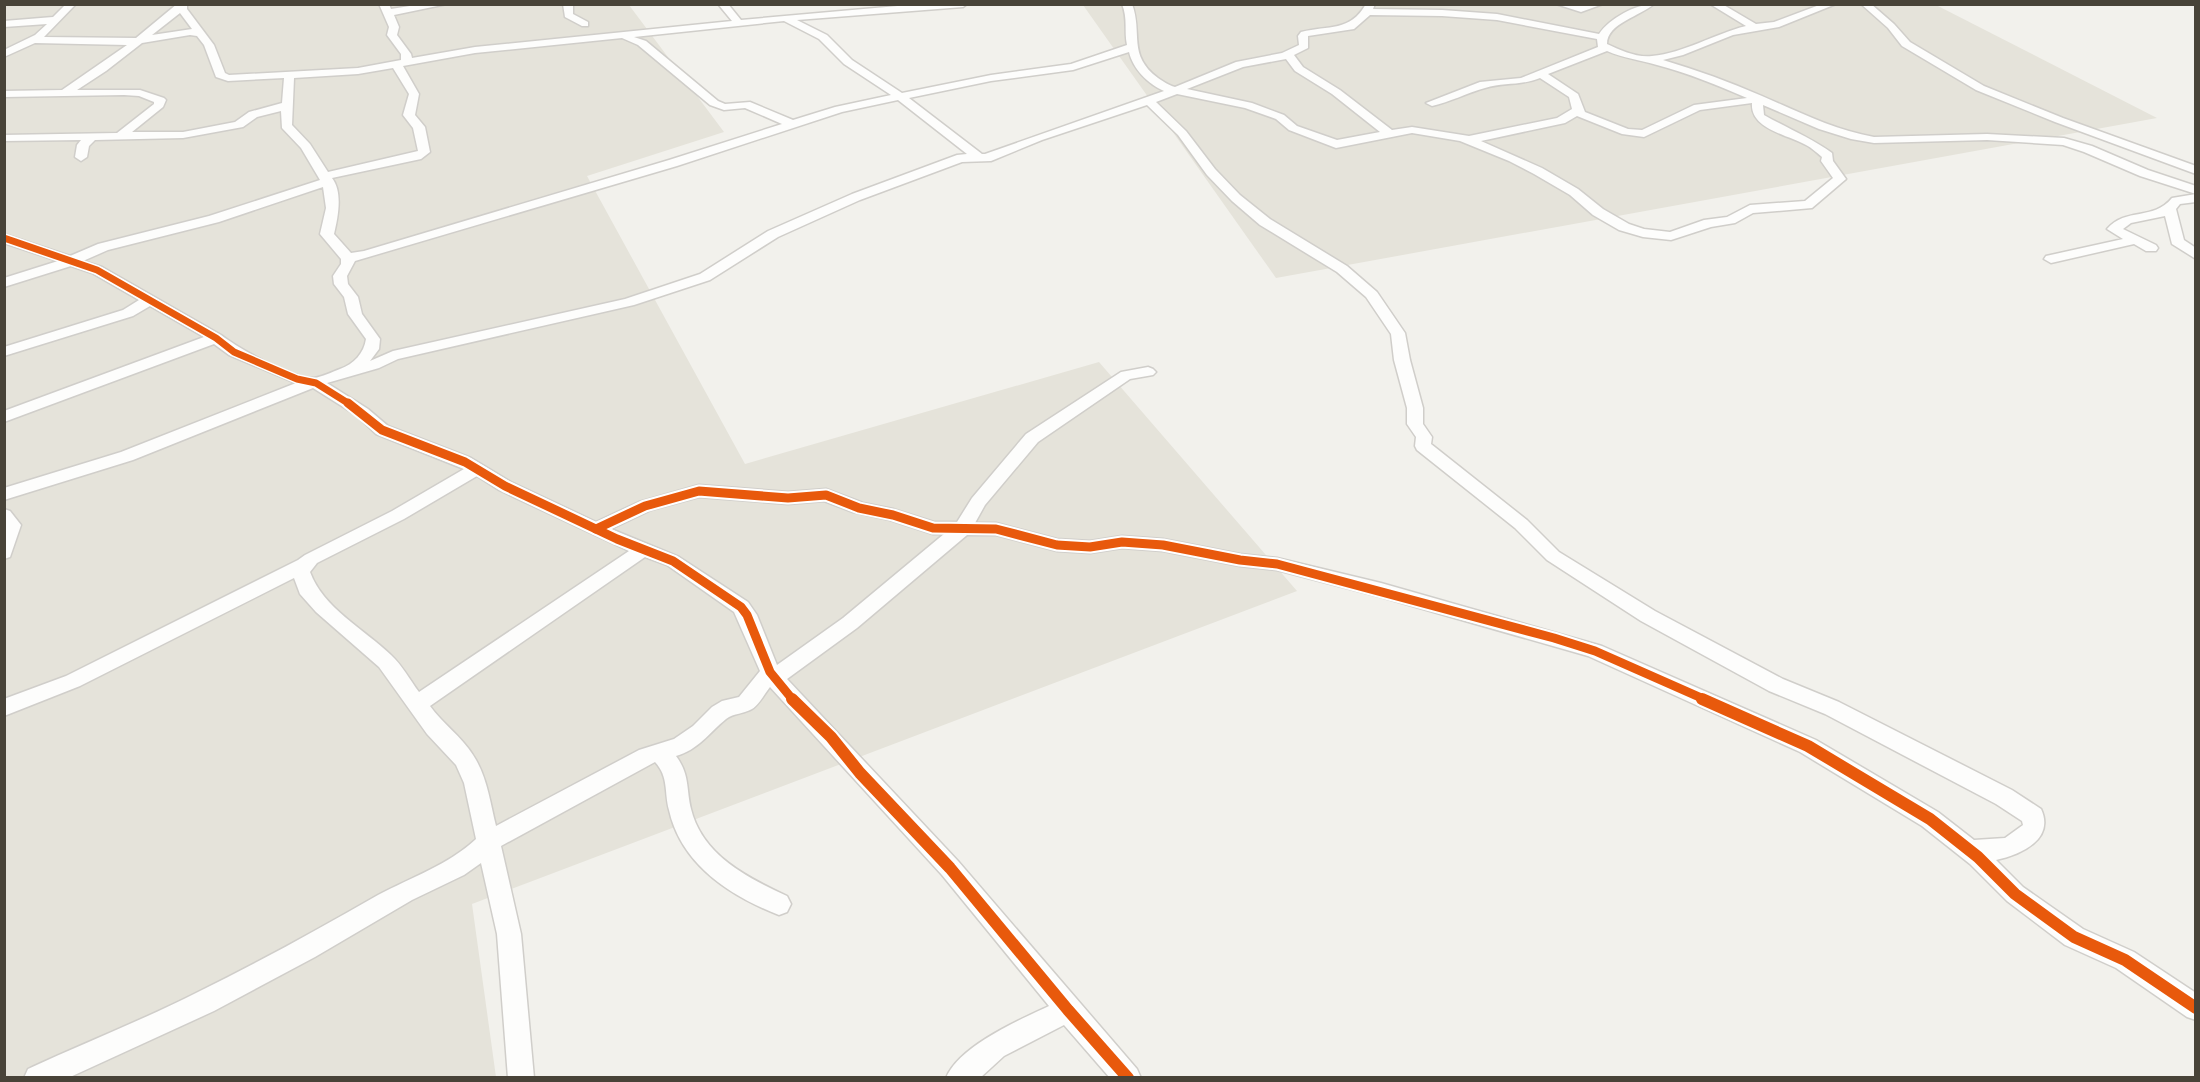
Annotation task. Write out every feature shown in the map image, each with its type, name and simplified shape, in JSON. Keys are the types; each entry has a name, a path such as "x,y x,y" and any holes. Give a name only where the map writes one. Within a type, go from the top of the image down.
{"street":[{"path":"4,54 34,40 72,4"},
{"path":"4,283 71,261 103,247 224,216 327,178 417,156 424,152 419,127 409,115 414,94 402,64 406,54 392,35 394,27 385,9 443,4"},
{"path":"568,4 568,15 585,24"},
{"path":"722,4 739,23"},
{"path":"64,92 79,85 182,6 212,51 222,76 289,76 358,71 475,50 786,18 963,4"},
{"path":"1127,4 1132,17 1130,35 1136,60 1146,74 1160,85 1175,91 1257,108 1280,117 1290,127 1336,144 1345,144 1389,133 1426,131 1469,140 1538,171 1574,192 1598,212 1624,227 1643,233 1671,236 1730,220 1750,208 1808,205 1840,179 1827,161 1828,156 1818,147 1793,137 1760,117 1757,112 1756,98"},
{"path":"1560,4 1578,9 1589,9 1599,4"},
{"path":"1432,103 1462,94 1484,84 1523,81 1604,43 1611,25 1650,4"},
{"path":"1714,4 1754,27"},
{"path":"1652,60 1679,53 1723,35 1754,27 1776,25 1832,4"},
{"path":"1865,4 1891,26 1906,44 1971,82 2059,120 2196,170"},
{"path":"4,494 148,449 203,425 316,383 374,365 393,356 629,302 705,278 773,234 856,197 960,158 991,157 1038,138 1175,91 1243,63 1289,55 1304,46 1303,36 1305,34 1347,29 1360,21 1369,8 1470,9 1583,35 1604,43 1624,55 1652,60 1706,76 1823,127 1864,138 1987,137 2068,143 2088,148 2144,173 2196,190"},
{"path":"786,18 823,38 848,62 900,96 979,158"},
{"path":"4,24 57,20"},
{"path":"34,40 137,41 190,32 200,33"},
{"path":"621,36 642,43 692,86 721,106 746,104 789,123"},
{"path":"348,258 366,255 671,163 789,123 839,109 991,78 1072,67 1133,46"},
{"path":"1289,55 1299,69 1336,92 1389,133"},
{"path":"1540,73 1574,96 1577,111"},
{"path":"289,76 286,128 305,145 327,178 335,203 327,234 348,258 348,264 340,276 340,284 351,297 355,315 372,338 373,345 357,367 348,372"},
{"path":"4,94 124,92 140,93 160,100 159,105 120,136"},
{"path":"1577,111 1626,132 1644,134 1698,107 1741,103 1756,98"},
{"path":"1149,100 1182,133 1211,172 1236,198 1265,222 1342,269 1372,295 1384,316 1398,333 1402,360 1415,408 1415,424 1424,437 1423,446 1521,524 1548,552 1609,592 1697,644 1776,686 1832,708 2004,797 2033,816 2034,828 2026,838 2009,849 1969,850"},
{"path":"4,138 172,136 239,124 253,114 287,105"},
{"path":"1469,140 1561,121 1577,111"},
{"path":"81,157 83,145 91,137"},
{"path":"2196,198 2176,201 2170,206 2171,217 2177,229 2177,241 2196,255"},
{"path":"2151,248 2114,229 2127,220 2154,216 2170,210"},
{"path":"7,240 97,270 216,338 234,352 297,379 316,383 362,412 382,430 441,452 477,469 505,486 596,529 673,561 741,607 747,615 772,675 789,696 831,737 860,773 950,868 1068,1010 1128,1077"},
{"path":"2051,259 2135,240"},
{"path":"4,352 128,314 148,301"},
{"path":"4,417 216,338"},
{"path":"37,1077 205,1002 405,893 456,868 468,861 488,842 550,807 659,752 681,746 700,732 719,713 729,707 746,703 772,675 850,623 962,529 978,502 1032,438 1126,375 1149,372"},
{"path":"4,708 73,681 304,565 477,469"},
{"path":"596,529 645,506 687,493 706,490 788,498 826,495 859,508 892,515 933,528 996,529 1057,545 1090,546 1122,542 1163,545 1240,560 1277,564 1390,592 1571,643 1595,651 1808,746 1930,819 1969,850 2015,894 2074,937 2125,960 2196,1008"},
{"path":"4,515 12,525 4,553"},
{"path":"417,704 644,549"},
{"path":"304,565 301,572 307,589 323,607 386,662 434,728 465,760 475,783 509,934 521,1077"},
{"path":"659,752 674,766 681,818 704,855 729,879 779,904"},
{"path":"959,1077 1004,1041 1068,1010"}],"shaded area":[{"path":"5,5 629,5 724,132 587,176 745,464 1099,362 1297,591 472,904 496,1077 5,1078"},
{"path":"1083,5 1936,5 2157,118 1276,278"}],"cycle path":[{"path":"4,238 97,270 216,338 234,352 297,379 316,383 362,412 382,430 465,462 505,486 617,539 673,561 741,607 747,615 770,672 789,696 831,737 860,773 950,868 1068,1010 1128,1078"},
{"path":"596,529 645,506 699,491 788,498 826,495 859,508 893,515 933,528 996,529 1057,545 1090,547 1122,542 1163,545 1240,560 1277,564 1554,638 1595,651 1808,746 1930,819 1978,857 2015,894 2074,937 2125,960 2196,1008"}]}
